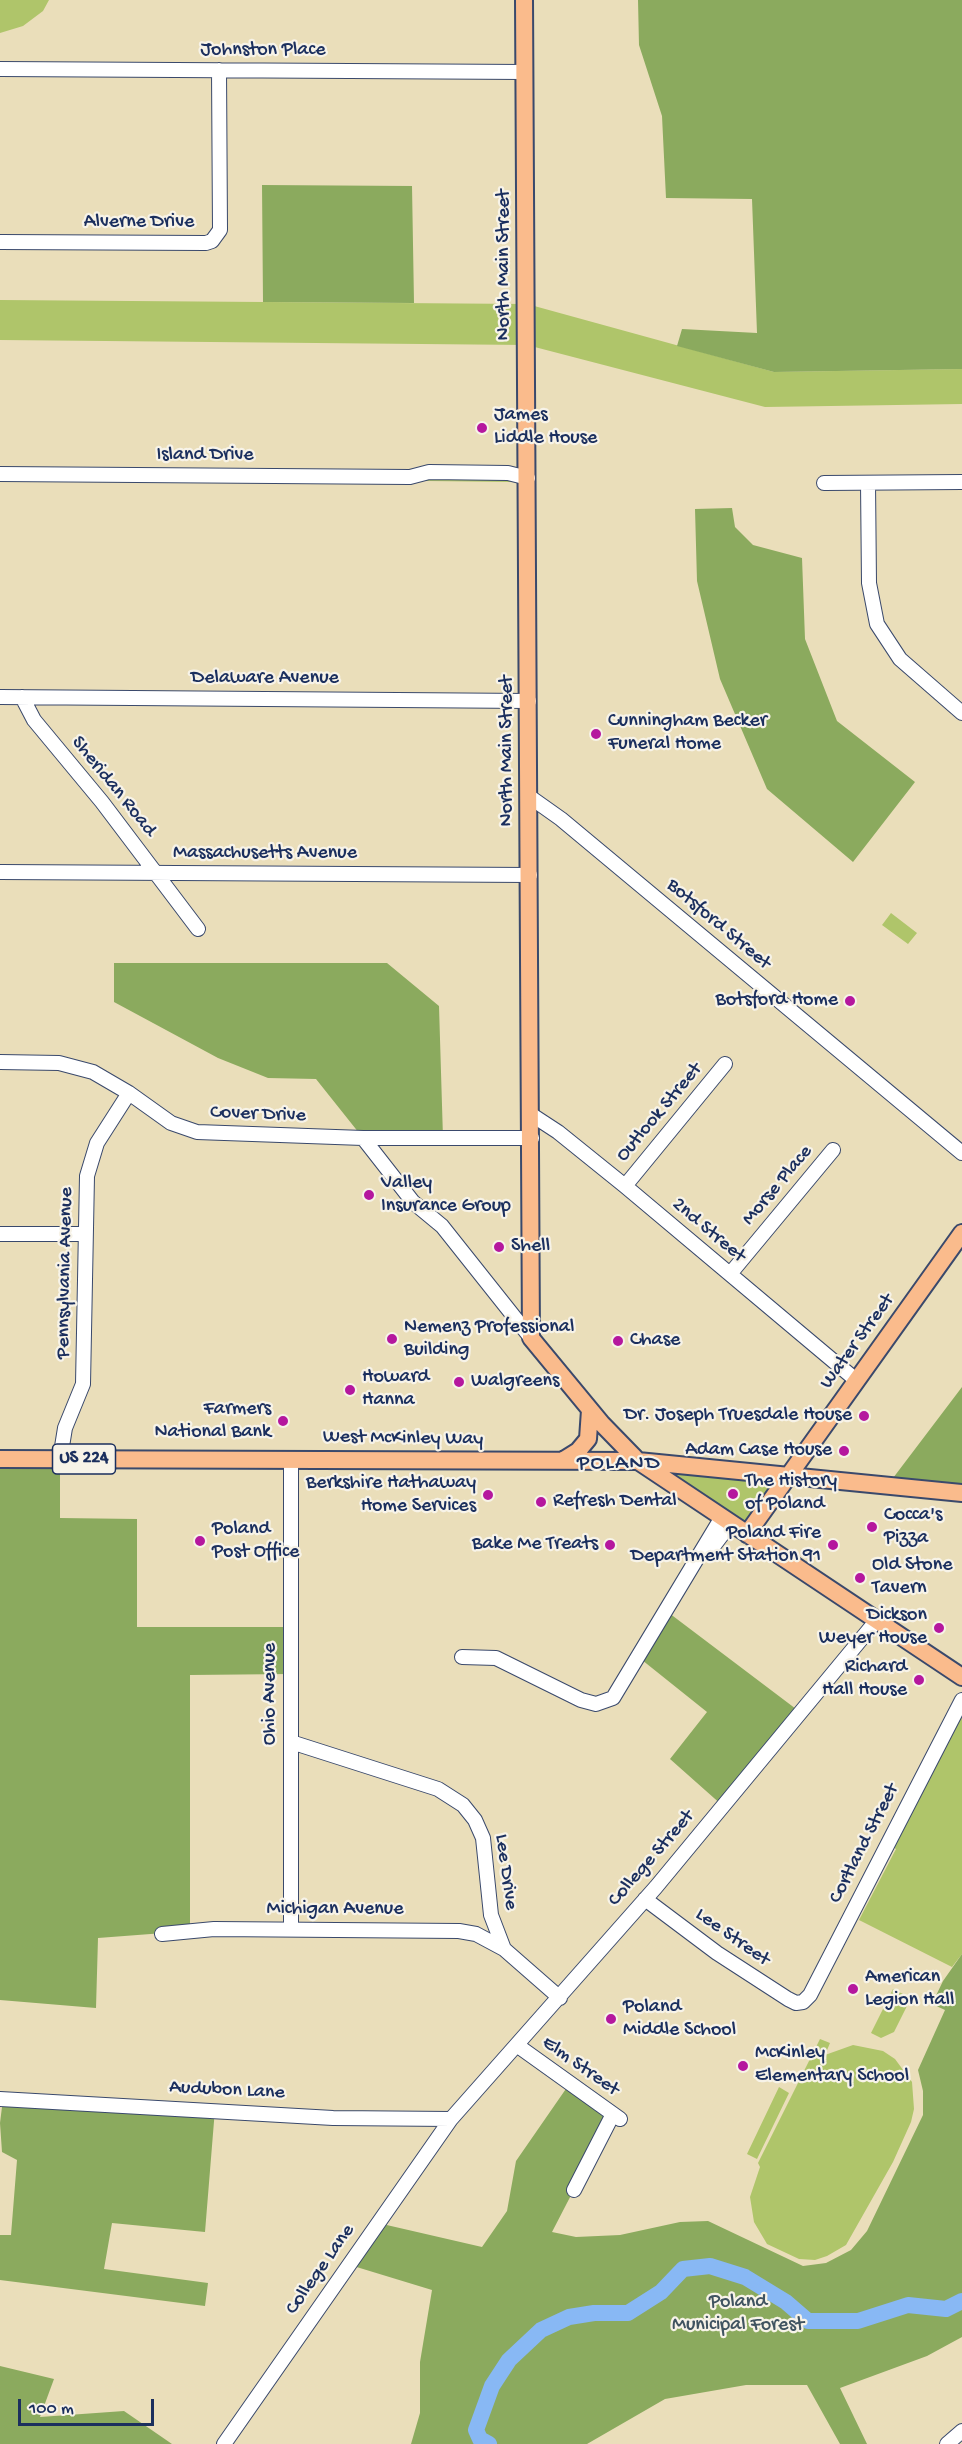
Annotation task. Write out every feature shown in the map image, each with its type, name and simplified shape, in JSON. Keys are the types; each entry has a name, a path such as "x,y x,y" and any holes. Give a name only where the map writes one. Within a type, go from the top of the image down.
{"main road":[{"name":"North Main Street","path":"524,0 532,1115 531,1338"},
{"name":"Water Street","path":"747,1534 962,1233"},
{"path":"531,1338 590,1410 638,1461 962,1677"},
{"path":"561,1461 578,1451 588,1439 590,1410"},
{"name":"US 224","path":"0,1459 60,1459"},
{"name":"West McKinley Way","path":"60,1459 638,1461"},
{"name":"US 224","path":"638,1461 962,1493"}],"street":[{"name":"Johnston Place","path":"0,69 525,72"},
{"name":"Alverne Drive","path":"0,242 212,241 220,231 219,70"},
{"name":"Island Drive","path":"0,474 410,477 429,472 508,473 528,478"},
{"path":"824,483 962,482"},
{"path":"868,483 869,583 877,624 900,659 962,713"},
{"name":"Delaware Avenue","path":"0,697 529,701"},
{"name":"Sheridan Road","path":"22,697 34,720 198,929"},
{"name":"Botsford Street","path":"530,797 561,819 962,1153"},
{"name":"Massachusetts Avenue","path":"0,872 530,875"},
{"name":"Cover Drive","path":"0,1062 48,1062 81,1068 105,1078 171,1123 197,1132 363,1138 532,1138"},
{"name":"Outlook Street","path":"625,1186 726,1065"},
{"name":"Pennsylvania Avenue","path":"60,1459 64,1428 83,1384 85,1193 91,1160 106,1126 129,1093"},
{"name":"2nd Street","path":"532,1115 558,1132 625,1186 856,1380"},
{"path":"363,1138 413,1202 442,1226 531,1338"},
{"name":"Morse Place","path":"730,1274 832,1150"},
{"path":"0,1234 84,1234"},
{"name":"Ohio Avenue","path":"291,1459 291,1929"},
{"path":"462,1657 496,1658 581,1700 596,1704 613,1698 705,1549 705,1542 727,1520"},
{"name":"College Street","path":"451,2120 645,1899 877,1620"},
{"name":"Cortland Street","path":"800,2003 812,1992 962,1700"},
{"name":"Lee Drive","path":"291,1742 438,1789 463,1805 475,1820 483,1838 491,1915 504,1949 560,1998"},
{"name":"Lee Street","path":"645,1899 717,1953 788,1999 800,2003"},
{"name":"Michigan Avenue","path":"162,1934 214,1929 459,1931 476,1934 504,1949"},
{"name":"Elm Street","path":"518,2046 616,2116 574,2190"},
{"name":"Audubon Lane","path":"0,2099 333,2118 451,2120"},
{"name":"College Lane","path":"225,2444 451,2120"},
{"path":"947,2444 962,2431"}],"green space":[{"path":"0,0 49,0 43,11 23,26 0,33"},
{"path":"638,0 962,0 962,369 774,372 677,346 682,329 757,333 752,199 666,198 662,116 639,45"},
{"path":"262,185 412,186 414,303 263,302"},
{"path":"0,300 527,304 774,372 962,369 962,404 765,407 527,345 0,340"},
{"path":"410,477 528,478 509,482 427,481"},
{"path":"732,508 735,527 753,545 802,558 805,639 837,721 915,782 853,862 767,789 720,679 697,581 695,509"},
{"path":"891,913 917,933 908,944 882,925"},
{"path":"114,963 387,963 439,1006 443,1138 363,1138 316,1079 268,1078 218,1058 114,1002"},
{"path":"962,1387 962,1493 887,1486"},
{"path":"0,1459 60,1459 60,1518 137,1519 137,1627 290,1627 290,1674 190,1675 190,1931 98,1938 96,2008 0,2000"},
{"path":"638,1461 787,1476 747,1534"},
{"path":"665,1610 800,1712 723,1806 670,1759 707,1712 637,1656"},
{"path":"962,1700 962,1954 952,1967 859,1920 896,1849 888,1844"},
{"name":"Poland Municipal Forest","path":"962,1954 962,2337 927,2356 840,2388 867,2444 840,2444 807,2385 746,2385 665,2399 587,2444 411,2444 420,2413 420,2362 432,2290 350,2265 378,2223 482,2247 507,2211 516,2161 570,2083 613,2114 552,2232 576,2237 620,2235 680,2222 708,2221 803,2266 826,2263 851,2250 867,2231 923,2115 923,2091 918,2070 945,2010 932,2004 943,1981"},
{"path":"893,1989 911,1998 894,2032 881,2038 871,2033"},
{"path":"820,2039 830,2043 825,2055 853,2045 883,2051 895,2059 912,2082 914,2109 911,2122 893,2162 846,2245 815,2260 799,2259 767,2244 754,2222 750,2197 760,2167 758,2163"},
{"path":"779,2087 789,2093 757,2159 747,2154"},
{"path":"3,2099 215,2109 205,2232 112,2223 104,2269 208,2283 205,2306 0,2280 0,2235 11,2235 17,2160 2,2152 0,2123"},
{"path":"0,2366 54,2379 40,2417 124,2411 172,2444 0,2444"}],"waterway":[{"path":"489,2444 480,2439 476,2430 492,2386 509,2360 541,2330 569,2317 594,2313 628,2313 661,2292 683,2269 710,2266 745,2277 786,2302 808,2321 858,2321 908,2305 946,2309 962,2301"}],"place":[{"name":"James Liddle House","path":"482,428"},
{"name":"Cunningham Becker Funeral Home","path":"596,734"},
{"name":"Botsford Home","path":"850,1001"},
{"name":"Valley Insurance Group","path":"369,1195"},
{"name":"Shell","path":"499,1247"},
{"name":"Nemenz Professional Building","path":"392,1339"},
{"name":"Chase","path":"618,1341"},
{"name":"Walgreens","path":"459,1382"},
{"name":"Howard Hanna","path":"350,1390"},
{"name":"Dr. Joseph Truesdale House","path":"864,1416"},
{"name":"Farmers National Bank","path":"283,1421"},
{"name":"Adam Case House","path":"844,1451"},
{"name":"The History of Poland","path":"733,1494"},
{"name":"Berkshire Hathaway Home Services","path":"488,1495"},
{"name":"Refresh Dental","path":"541,1502"},
{"name":"Cocca's Pizza","path":"872,1527"},
{"name":"Poland Post Office","path":"200,1541"},
{"name":"Bake Me Treats","path":"610,1545"},
{"name":"Poland Fire Department Station 91","path":"833,1545"},
{"name":"Old Stone Tavern","path":"860,1578"},
{"name":"Dickson Weyer House","path":"939,1628"},
{"name":"Richard Hall House","path":"919,1680"},
{"name":"American Legion Hall","path":"853,1989"},
{"name":"Poland Middle School","path":"611,2019"},
{"name":"McKinley Elementary School","path":"743,2066"}],"district":[{"name":"POLAND","path":"619,1465"}]}
